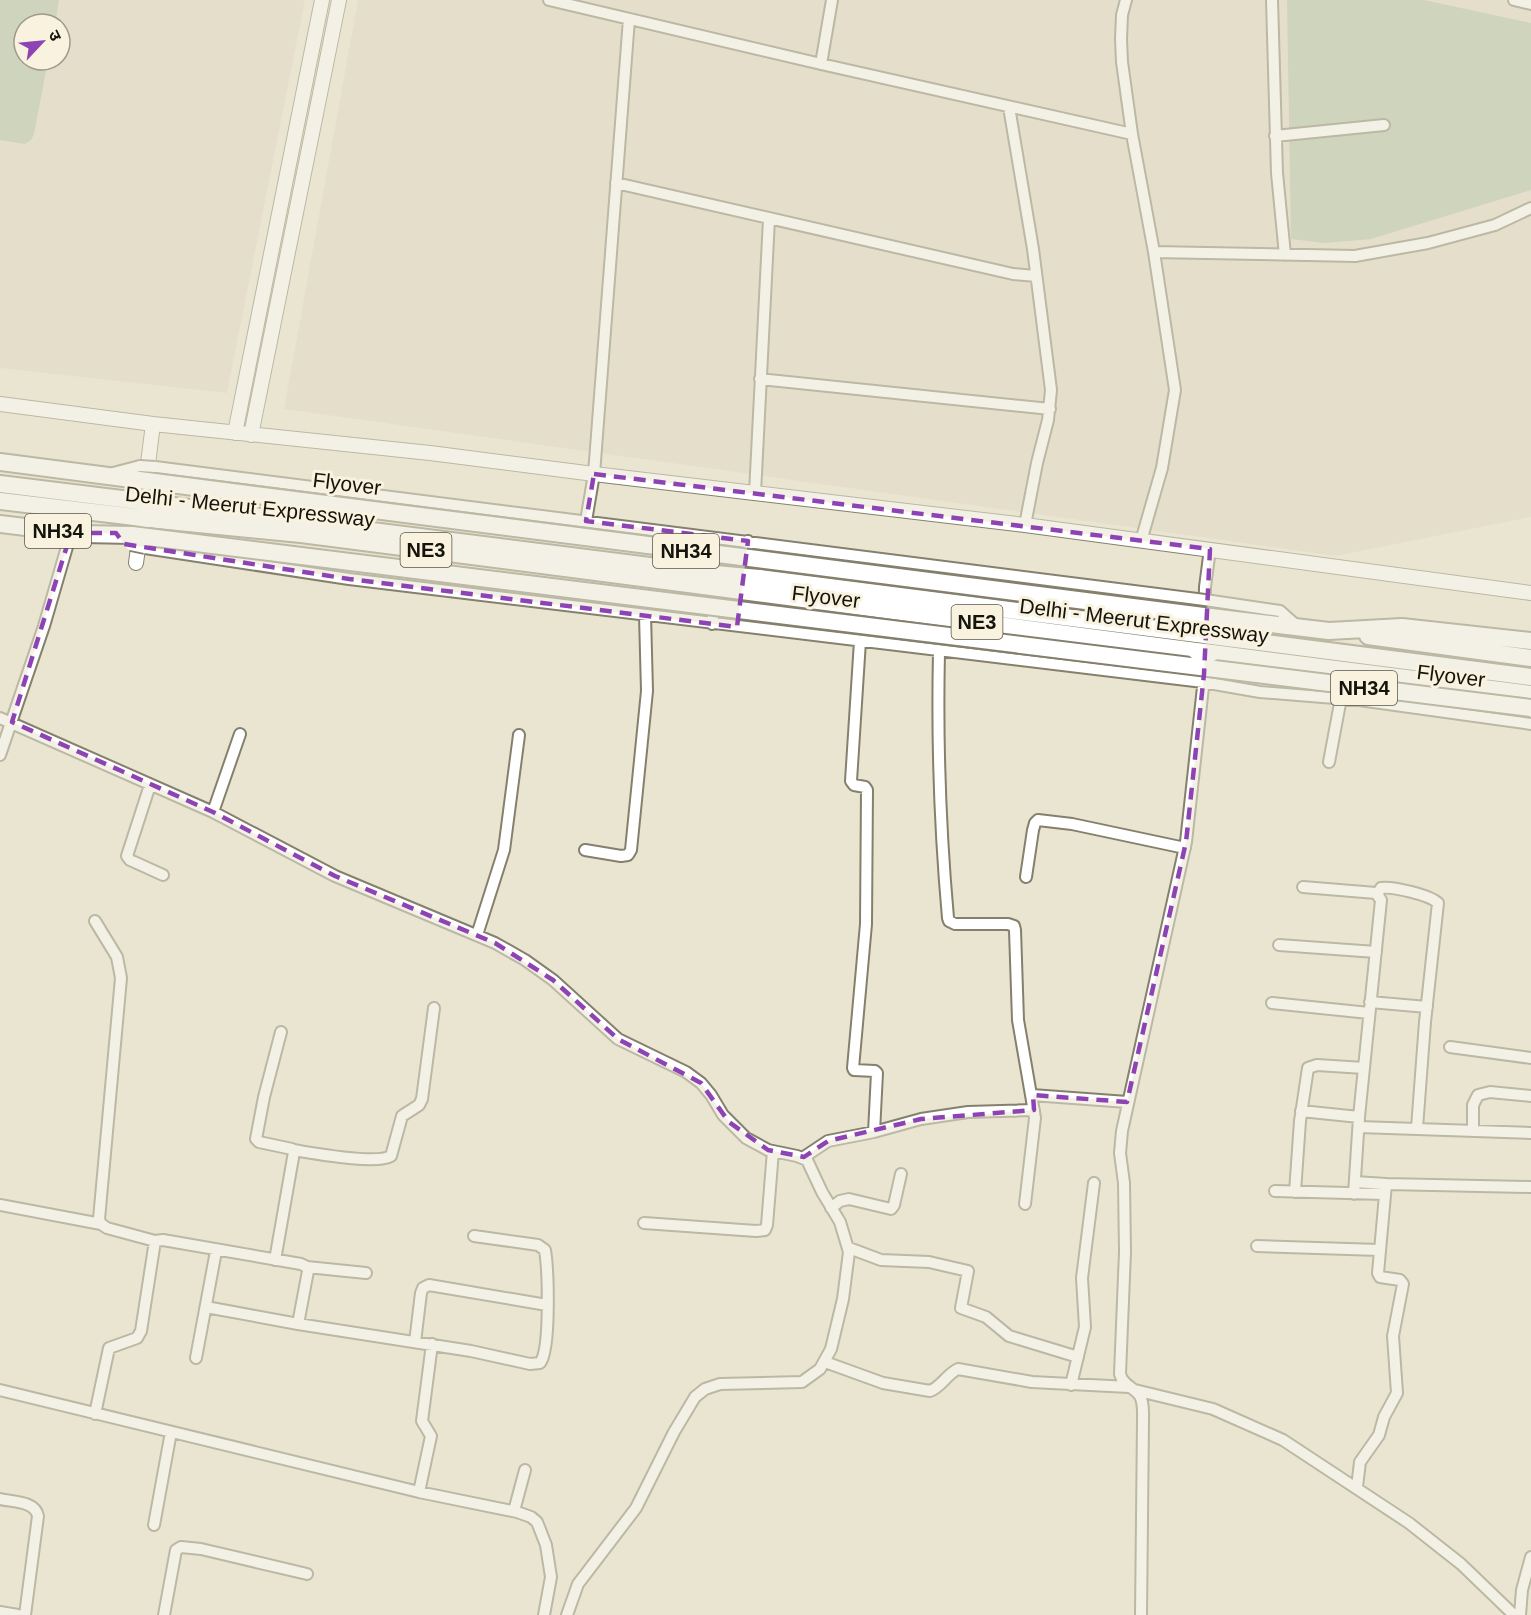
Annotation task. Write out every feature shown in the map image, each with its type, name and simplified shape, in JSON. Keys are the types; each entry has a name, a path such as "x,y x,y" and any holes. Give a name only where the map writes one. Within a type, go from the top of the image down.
{"highway":[{"name":"Flyover","path":"0,462 104,475 140,473 1299,627"},
{"name":"Delhi - Meerut Expressway","path":"0,484 143,510 758,585 1204,643 1531,694"},
{"name":"Delhi - Meerut Expressway","path":"0,501 143,510"},
{"name":"NH34","path":"0,524 126,538"},
{"name":"Flyover","path":"126,538 1531,708"},
{"name":"NH34","path":"1299,627 1329,631 1402,627 1531,641"},
{"name":"Flyover","path":"1329,631 1531,658"},
{"name":"Delhi - Meerut Expressway","path":"1204,643 1531,677"}],"main road":[{"path":"235,433 322,0"},
{"path":"251,435 339,0"},
{"path":"0,404 153,424 430,453 1025,525 1531,593"},
{"path":"136,563 153,424"}],"street":[{"path":"549,0 1132,134"},
{"path":"821,64 832,0"},
{"path":"1126,0 1122,15 1121,39 1132,134 1154,252 1175,390 1162,468 1141,541"},
{"path":"1272,0 1275,135 1285,255"},
{"path":"1514,0 1531,4"},
{"path":"586,521 594,474 629,19"},
{"path":"1009,107 1028,212 1049,375 1050,409 1025,525"},
{"path":"1275,135 1384,125"},
{"path":"616,183 1013,274 1036,276"},
{"path":"1154,252 1354,256 1428,243 1495,225 1531,208"},
{"path":"755,493 769,219"},
{"path":"760,379 1050,409"},
{"path":"140,473 155,467 1197,599 1280,611 1299,627"},
{"path":"0,755 44,626 71,533"},
{"path":"126,538 145,548 349,579 939,652 1203,682 1260,692 1341,698 1531,724"},
{"path":"712,624 722,538"},
{"path":"737,627 748,542"},
{"path":"1141,1615 1143,1421 1142,1402 1124,1383 1120,1374 1125,1205 1120,1143 1127,1102 1185,848 1203,682 1205,587 1210,549"},
{"path":"585,850 621,856 630,853 647,691 645,615"},
{"path":"860,641 851,781 854,785 865,787 867,790 866,924 853,1068 877,1073 874,1132"},
{"path":"939,652 940,820 948,918 955,924 1014,926 1018,1020 1034,1110 1033,1141 1024,1204"},
{"path":"1329,762 1341,698"},
{"path":"0,718 213,813 335,876 495,943 544,974 618,1039 686,1072 701,1083 723,1115 756,1145 804,1158 810,1164 822,1192 840,1222 849,1248 837,1331 825,1362 812,1377 802,1382 720,1384 705,1389 694,1397 636,1508 578,1584 567,1615"},
{"path":"213,813 240,734"},
{"path":"477,935 504,850 519,735"},
{"path":"150,785 127,856 130,860 163,874"},
{"path":"1026,877 1033,830 1038,820 1083,826 1185,848"},
{"path":"1303,887 1378,893"},
{"path":"1378,893 1382,888 1389,887 1433,898 1438,903 1417,1128"},
{"path":"1354,1194 1381,900 1378,893"},
{"path":"95,921 117,957 121,978 99,1219 101,1224"},
{"path":"1279,945 1376,952"},
{"path":"1272,1003 1427,1007"},
{"path":"281,1032 256,1139 259,1142 293,1150 383,1159 391,1156 402,1116 421,1103 434,1008"},
{"path":"1450,1047 1531,1058"},
{"path":"1295,1191 1301,1111 1308,1068 1311,1065 1364,1068"},
{"path":"1473,1131 1473,1105 1478,1095 1490,1092 1531,1096"},
{"path":"1032,1095 1127,1102"},
{"path":"804,1158 828,1141 874,1132 921,1119 968,1112 1034,1110"},
{"path":"1301,1111 1359,1122 1417,1128 1531,1133"},
{"path":"275,1260 293,1150"},
{"path":"644,1223 765,1230 773,1151"},
{"path":"831,1208 840,1201 849,1199 891,1209 901,1174"},
{"path":"1355,1182 1385,1189"},
{"path":"1071,1384 1085,1327 1082,1278 1094,1184"},
{"path":"1275,1191 1354,1194 1385,1189 1531,1187"},
{"path":"1356,1487 1360,1462 1378,1435 1398,1389 1393,1336 1403,1284 1400,1280 1378,1276 1385,1189"},
{"path":"0,1205 101,1224 107,1228 155,1241 163,1240 307,1267 366,1273"},
{"path":"206,1306 298,1324 432,1344 530,1364 540,1363 544,1355 547,1305 544,1250 541,1246 474,1236"},
{"path":"95,1414 109,1348 137,1338 141,1331 155,1241"},
{"path":"1257,1246 1379,1250"},
{"path":"849,1248 881,1260 929,1262 968,1271 961,1308 986,1317 1009,1336 1078,1357"},
{"path":"196,1358 216,1251"},
{"path":"298,1324 307,1267"},
{"path":"415,1342 421,1293 423,1288 429,1285 547,1305"},
{"path":"419,1492 431,1436 422,1421 432,1344"},
{"path":"825,1362 883,1383 930,1391 936,1389 953,1371 958,1369 1032,1382 1132,1389 1170,1397 1231,1415 1283,1440 1430,1539 1461,1564 1514,1615"},
{"path":"0,1390 419,1492 514,1511 531,1517 539,1526 543,1536 551,1576 544,1615"},
{"path":"154,1525 171,1432"},
{"path":"514,1511 525,1470"},
{"path":"0,1499 33,1506 38,1516 25,1615"},
{"path":"164,1615 176,1550 181,1546 307,1574"},
{"path":"1520,1615 1522,1590 1531,1557"},
{"path":"0,1612 18,1615"}],"highlighted area":[{"path":"594,474 1210,549 1204,674 1186,842 1127,1102 1033,1095 1034,1110 921,1119 828,1141 804,1157 768,1150 729,1122 701,1083 618,1039 553,980 495,943 335,876 213,812 12,722 71,533 116,533 124,544 349,579 737,627 748,541 586,521"}],"shaded area":[{"path":"0,0 305,0 227,393 0,368"},
{"path":"358,0 1531,0 1531,517 1336,556 284,409"}],"green space":[{"path":"0,0 59,0 57,12 12,12 12,72 46,72 31,140 25,144 0,140"},
{"path":"1287,0 1424,0 1531,23 1531,190 1371,239 1324,243 1291,239"}]}
